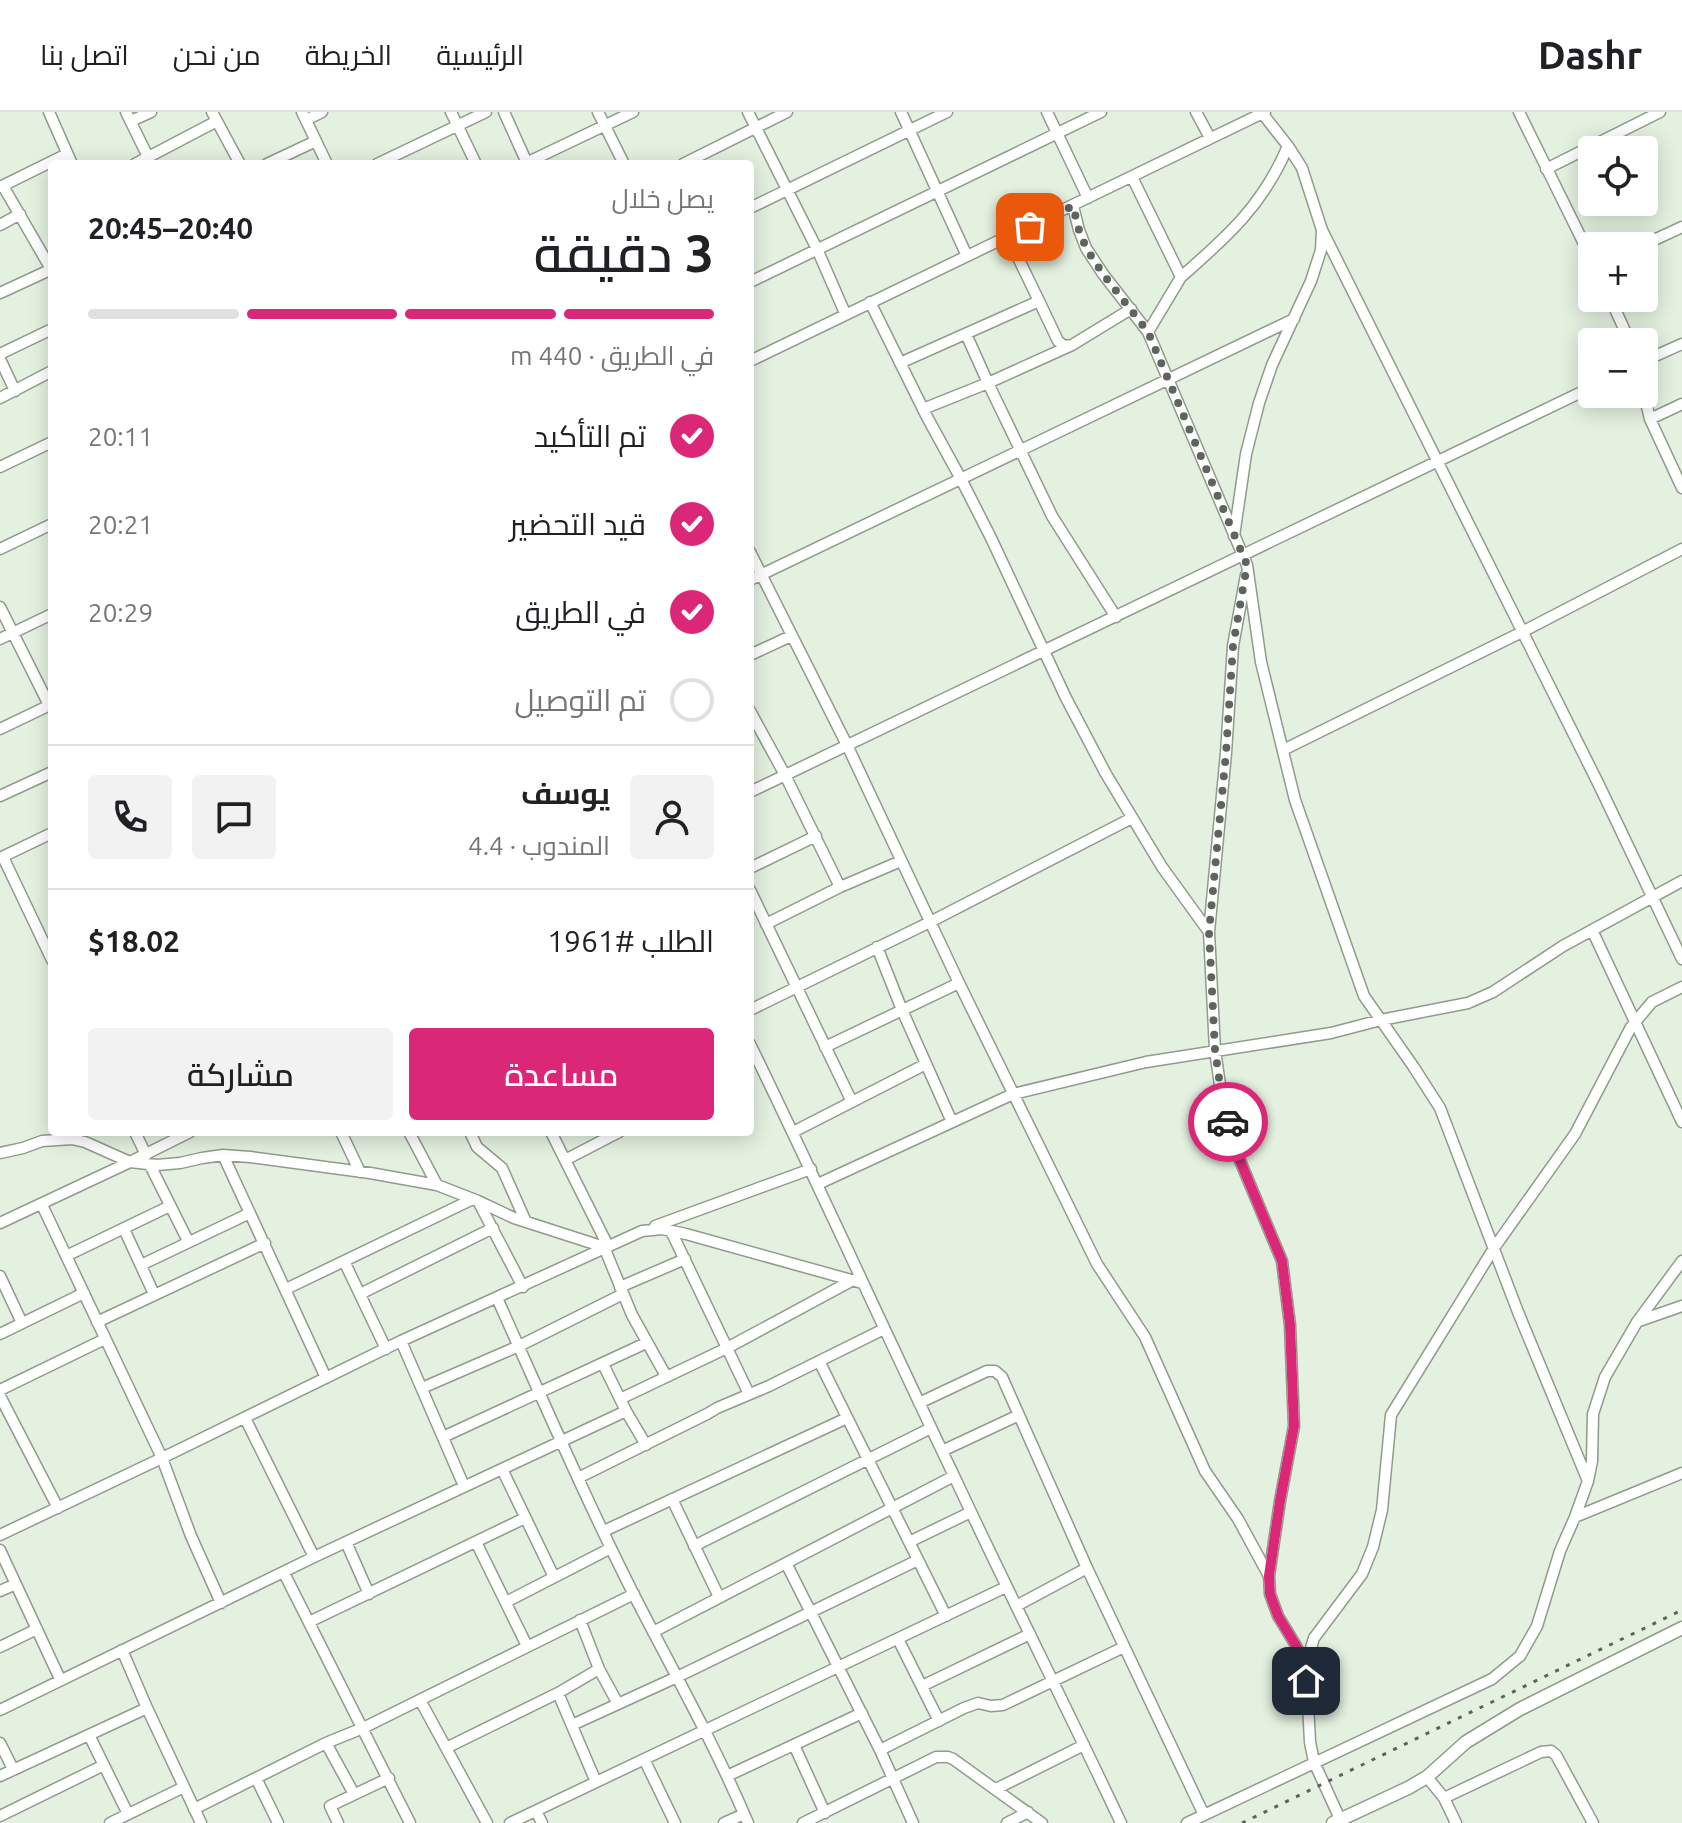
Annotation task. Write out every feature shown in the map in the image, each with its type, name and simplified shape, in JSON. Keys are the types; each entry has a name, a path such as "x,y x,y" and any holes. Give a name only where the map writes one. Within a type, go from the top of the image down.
{"street":[{"path":"49,112 70,159"},
{"path":"148,157 128,117 151,112"},
{"path":"322,112 304,116 325,160"},
{"path":"451,112 474,160"},
{"path":"385,160 486,112"},
{"path":"504,112 525,160"},
{"path":"598,112 622,160"},
{"path":"532,160 633,112"},
{"path":"748,112 817,249 845,313"},
{"path":"691,160 787,112"},
{"path":"901,112 967,256"},
{"path":"754,206 947,112"},
{"path":"1047,112 1088,198"},
{"path":"754,280 1101,112"},
{"path":"1196,112 1210,138"},
{"path":"1519,112 1578,232"},
{"path":"1546,169 1660,112"},
{"path":"754,359 1263,113 1302,168 1322,230 1682,959"},
{"path":"142,160 214,116 238,160"},
{"path":"276,160 316,141"},
{"path":"1148,332 1181,277 1228,236 1259,198 1288,146"},
{"path":"48,168 1,186 48,262"},
{"path":"1132,177 1181,277"},
{"path":"1073,206 1086,248 1148,332 1247,565 1261,662 1295,800 1364,996 1440,1108 1518,1312 1588,1481"},
{"path":"0,225 20,214"},
{"path":"1658,238 1682,227"},
{"path":"1234,536 1246,454 1259,403 1272,365 1311,281 1321,250 1322,230"},
{"path":"1008,237 1058,341 1064,346 1072,345"},
{"path":"0,293 48,271"},
{"path":"900,363 1039,301"},
{"path":"870,302 1106,774 1162,867 1209,932"},
{"path":"923,409 1072,345 1131,309"},
{"path":"1269,1576 1238,1519 1205,1471 1145,1337 1097,1264 847,745 791,636 755,578 1294,319"},
{"path":"15,391 0,356 48,331"},
{"path":"966,334 1052,516 1116,617"},
{"path":"1658,355 1682,344"},
{"path":"0,398 48,373"},
{"path":"754,790 1578,394"},
{"path":"1650,419 1682,404"},
{"path":"1647,408 1682,488"},
{"path":"0,467 48,444"},
{"path":"0,549 48,526"},
{"path":"1283,750 1682,549"},
{"path":"1247,565 1233,646 1209,932 1215,1050 1223,1106 1236,1151 1282,1261 1290,1325 1294,1426 1269,1576 1270,1594 1278,1616 1306,1665"},
{"path":"0,607 48,698"},
{"path":"0,639 48,616"},
{"path":"754,653 791,636"},
{"path":"0,729 48,705"},
{"path":"754,718 840,887"},
{"path":"0,796 48,774"},
{"path":"754,1008 1132,818"},
{"path":"48,835 2,857 48,952"},
{"path":"754,866 816,836"},
{"path":"766,924 901,861"},
{"path":"818,1184 1013,1094 1146,1062 1331,1033 1468,1003 1493,992 1563,946 1682,881"},
{"path":"754,898 852,1102"},
{"path":"1592,930 1682,1122"},
{"path":"877,947 952,1122"},
{"path":"825,1047 959,983"},
{"path":"1682,987 1652,1002 1635,1021 1575,1134 1494,1248 1391,1415 1382,1510 1373,1547 1362,1574 1314,1638 1306,1665 1310,1742 1314,1762 1336,1821 1427,1777 1466,1742 1520,1709 1682,1628"},
{"path":"754,1063 811,1169 858,1282 884,1329 1121,1823"},
{"path":"793,1132 926,1064"},
{"path":"137,1136 188,1241"},
{"path":"148,1160 184,1136"},
{"path":"343,1136 360,1172"},
{"path":"411,1136 437,1185"},
{"path":"472,1136 477,1147 502,1168 526,1222"},
{"path":"553,1136 606,1246 646,1343 666,1376"},
{"path":"565,1160 611,1136"},
{"path":"0,1153 42,1141 72,1139 130,1162"},
{"path":"223,1155 326,1378"},
{"path":"0,1223 130,1162 180,1163 223,1155 437,1185 526,1222 606,1246"},
{"path":"0,1535 401,1341 606,1246 811,1169"},
{"path":"476,1200 523,1287"},
{"path":"286,1289 476,1200"},
{"path":"42,1205 162,1458 191,1536 221,1603"},
{"path":"66,1256 170,1206"},
{"path":"141,1265 250,1213"},
{"path":"360,1294 493,1228"},
{"path":"124,1229 154,1294"},
{"path":"642,1231 671,1231 858,1282"},
{"path":"671,1231 749,1394"},
{"path":"97,1322 265,1243"},
{"path":"422,1388 519,1346 685,1259"},
{"path":"344,1261 386,1349"},
{"path":"1187,1823 1492,1679 1520,1656 1537,1626 1560,1551 1588,1481 1592,1461 1593,1414 1605,1377 1637,1322 1682,1261"},
{"path":"0,1276 3,1291 22,1323"},
{"path":"620,1399 858,1282"},
{"path":"0,1334 84,1293"},
{"path":"497,1298 611,1548 746,1818 724,1823"},
{"path":"1637,1322 1682,1306"},
{"path":"578,1478 884,1329"},
{"path":"58,1508 0,1393 105,1339"},
{"path":"401,1341 464,1486"},
{"path":"443,1437 646,1343"},
{"path":"819,1361 946,1616"},
{"path":"603,1364 646,1445"},
{"path":"919,1403 987,1371 995,1371 1002,1377 1087,1568 1204,1815"},
{"path":"0,1710 314,1557 626,1411"},
{"path":"942,1451 1019,1415"},
{"path":"245,1418 314,1557"},
{"path":"604,1531 847,1418"},
{"path":"694,1546 931,1428"},
{"path":"502,1469 554,1577"},
{"path":"1575,1517 1682,1473"},
{"path":"653,1632 954,1476"},
{"path":"672,1499 719,1597"},
{"path":"909,1542 971,1512"},
{"path":"309,1622 525,1518"},
{"path":"346,1542 369,1594"},
{"path":"476,1542 527,1646"},
{"path":"506,1602 611,1548"},
{"path":"0,1550 60,1679"},
{"path":"572,1725 918,1560"},
{"path":"786,1563 840,1667 913,1823"},
{"path":"1016,1606 1087,1568"},
{"path":"284,1573 410,1823"},
{"path":"0,1591 16,1584"},
{"path":"510,1823 1006,1587"},
{"path":"122,1650 196,1818 256,1778 634,1594"},
{"path":"580,1620 599,1669 618,1704"},
{"path":"0,1647 37,1629"},
{"path":"922,1686 1030,1634"},
{"path":"898,1639 939,1721"},
{"path":"880,1750 978,1703 1003,1705 1124,1647"},
{"path":"446,1748 558,1693 599,1669"},
{"path":"558,1693 596,1782"},
{"path":"420,1700 487,1823"},
{"path":"0,1776 147,1708"},
{"path":"727,1776 862,1713"},
{"path":"89,1735 128,1814"},
{"path":"0,1743 13,1769"},
{"path":"326,1743 354,1794"},
{"path":"794,1745 825,1813"},
{"path":"996,1789 1084,1745"},
{"path":"1444,1798 1541,1752 1551,1751 1593,1823"},
{"path":"803,1823 936,1757 948,1757 1042,1823"},
{"path":"644,1759 675,1823"},
{"path":"0,1816 104,1765"},
{"path":"1427,1777 1444,1798 1456,1823"},
{"path":"256,1778 278,1823"},
{"path":"338,1823 329,1806 389,1778"},
{"path":"110,1823 184,1787"},
{"path":"536,1811 542,1823"},
{"path":"1007,1823 1028,1812"}],"railway":[{"path":"1242,1823 1682,1610"}],"way so far":[{"path":"1030,227 1073,206 1086,248 1148,332 1247,565 1233,646 1209,932 1215,1050 1228,1122"}],"route":[{"path":"1228,1122 1236,1151 1282,1261 1290,1325 1294,1426 1269,1576 1270,1594 1278,1616 1306,1665 1306,1681"}]}
